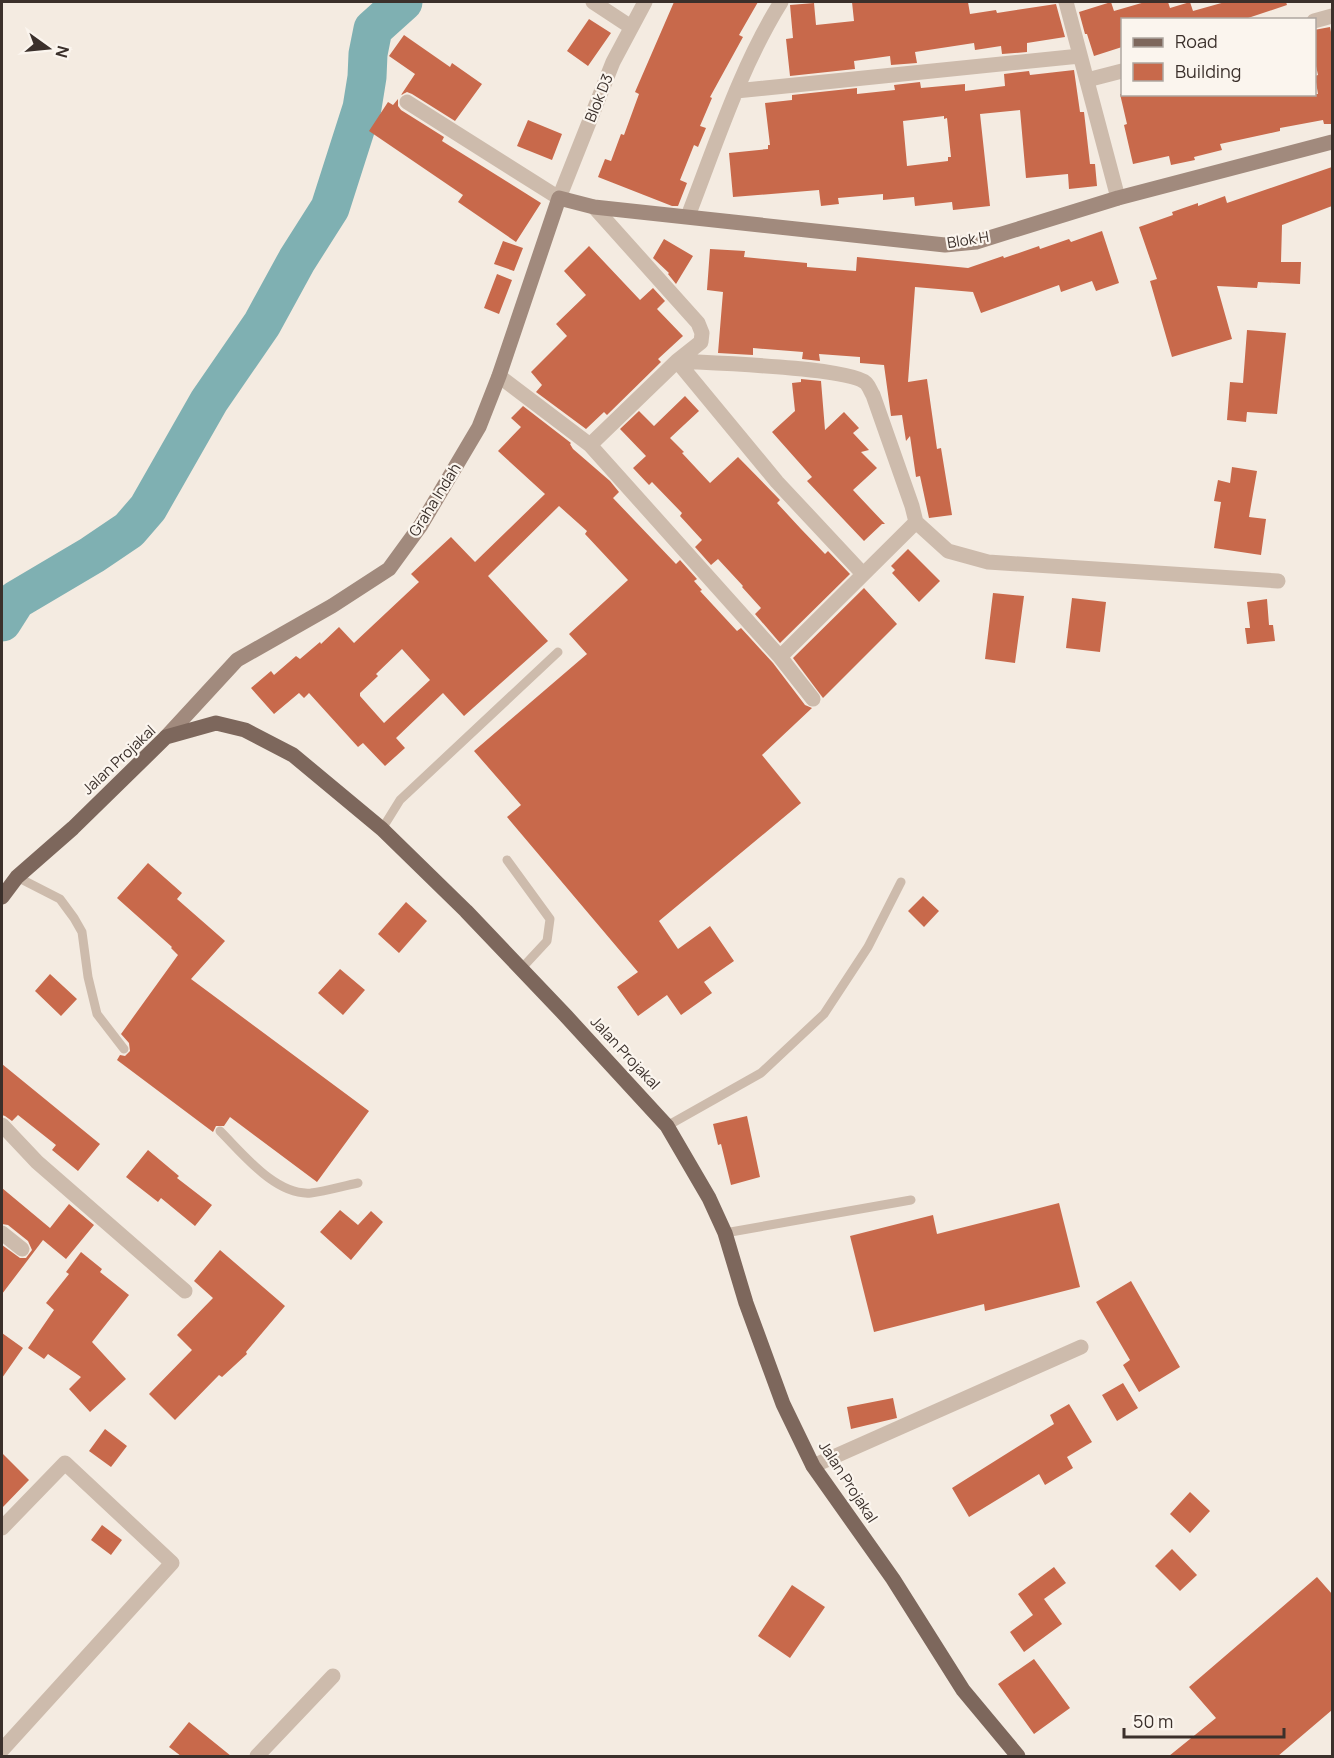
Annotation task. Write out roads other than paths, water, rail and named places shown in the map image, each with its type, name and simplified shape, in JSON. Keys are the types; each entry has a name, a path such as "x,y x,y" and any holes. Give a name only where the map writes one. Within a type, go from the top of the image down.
{"main road":[{"name":"Jalan Projakal","path":"2,897 17,877 73,828 166,738 216,723 245,730 293,755 382,830 466,911 667,1126 709,1198 725,1233 746,1303 783,1404 813,1466 892,1579 963,1690 1018,1756"}],"street":[{"path":"593,2 631,27"},
{"name":"Blok D3","path":"559,198 613,62 645,2"},
{"path":"688,216 736,91 767,24 782,2"},
{"path":"1066,2 1118,198"},
{"path":"1316,20 1332,16"},
{"path":"736,91 1080,56"},
{"path":"1087,80 1121,71"},
{"path":"407,102 559,198 594,207 698,323 702,333 702,342 677,361 590,445"},
{"name":"Blok H","path":"594,207 945,245 976,242 1118,198 1332,142"},
{"name":"Graha Indah","path":"166,738 237,660 332,606 389,569 421,525 479,427 499,376 559,198"},
{"path":"677,361 815,371 851,376 866,383 873,395 916,522 948,551 988,562 1278,581"},
{"path":"677,361 777,482 863,574"},
{"path":"499,376 590,445 780,657 813,699"},
{"path":"780,657 916,522"},
{"path":"2,1125 37,1162 185,1291"},
{"path":"2,1233 22,1249"},
{"path":"813,1466 1081,1347"},
{"path":"2,1528 65,1463 172,1563 2,1750"},
{"path":"258,1756 333,1676"}],"lane":[{"path":"382,830 400,800 558,652"},
{"path":"507,860 550,919 547,940 521,969"},
{"path":"17,877 60,899 74,918 82,932 88,977 97,1014 124,1049"},
{"path":"667,1126 761,1073 824,1014 868,947 901,882"},
{"path":"220,1131 273,1182 289,1190 309,1193 358,1183"},
{"path":"725,1233 911,1200"}],"waterway":[{"path":"2,622 16,600 129,530 148,508 209,401 262,324 297,260 330,208 362,108 373,29 403,2"}]}
